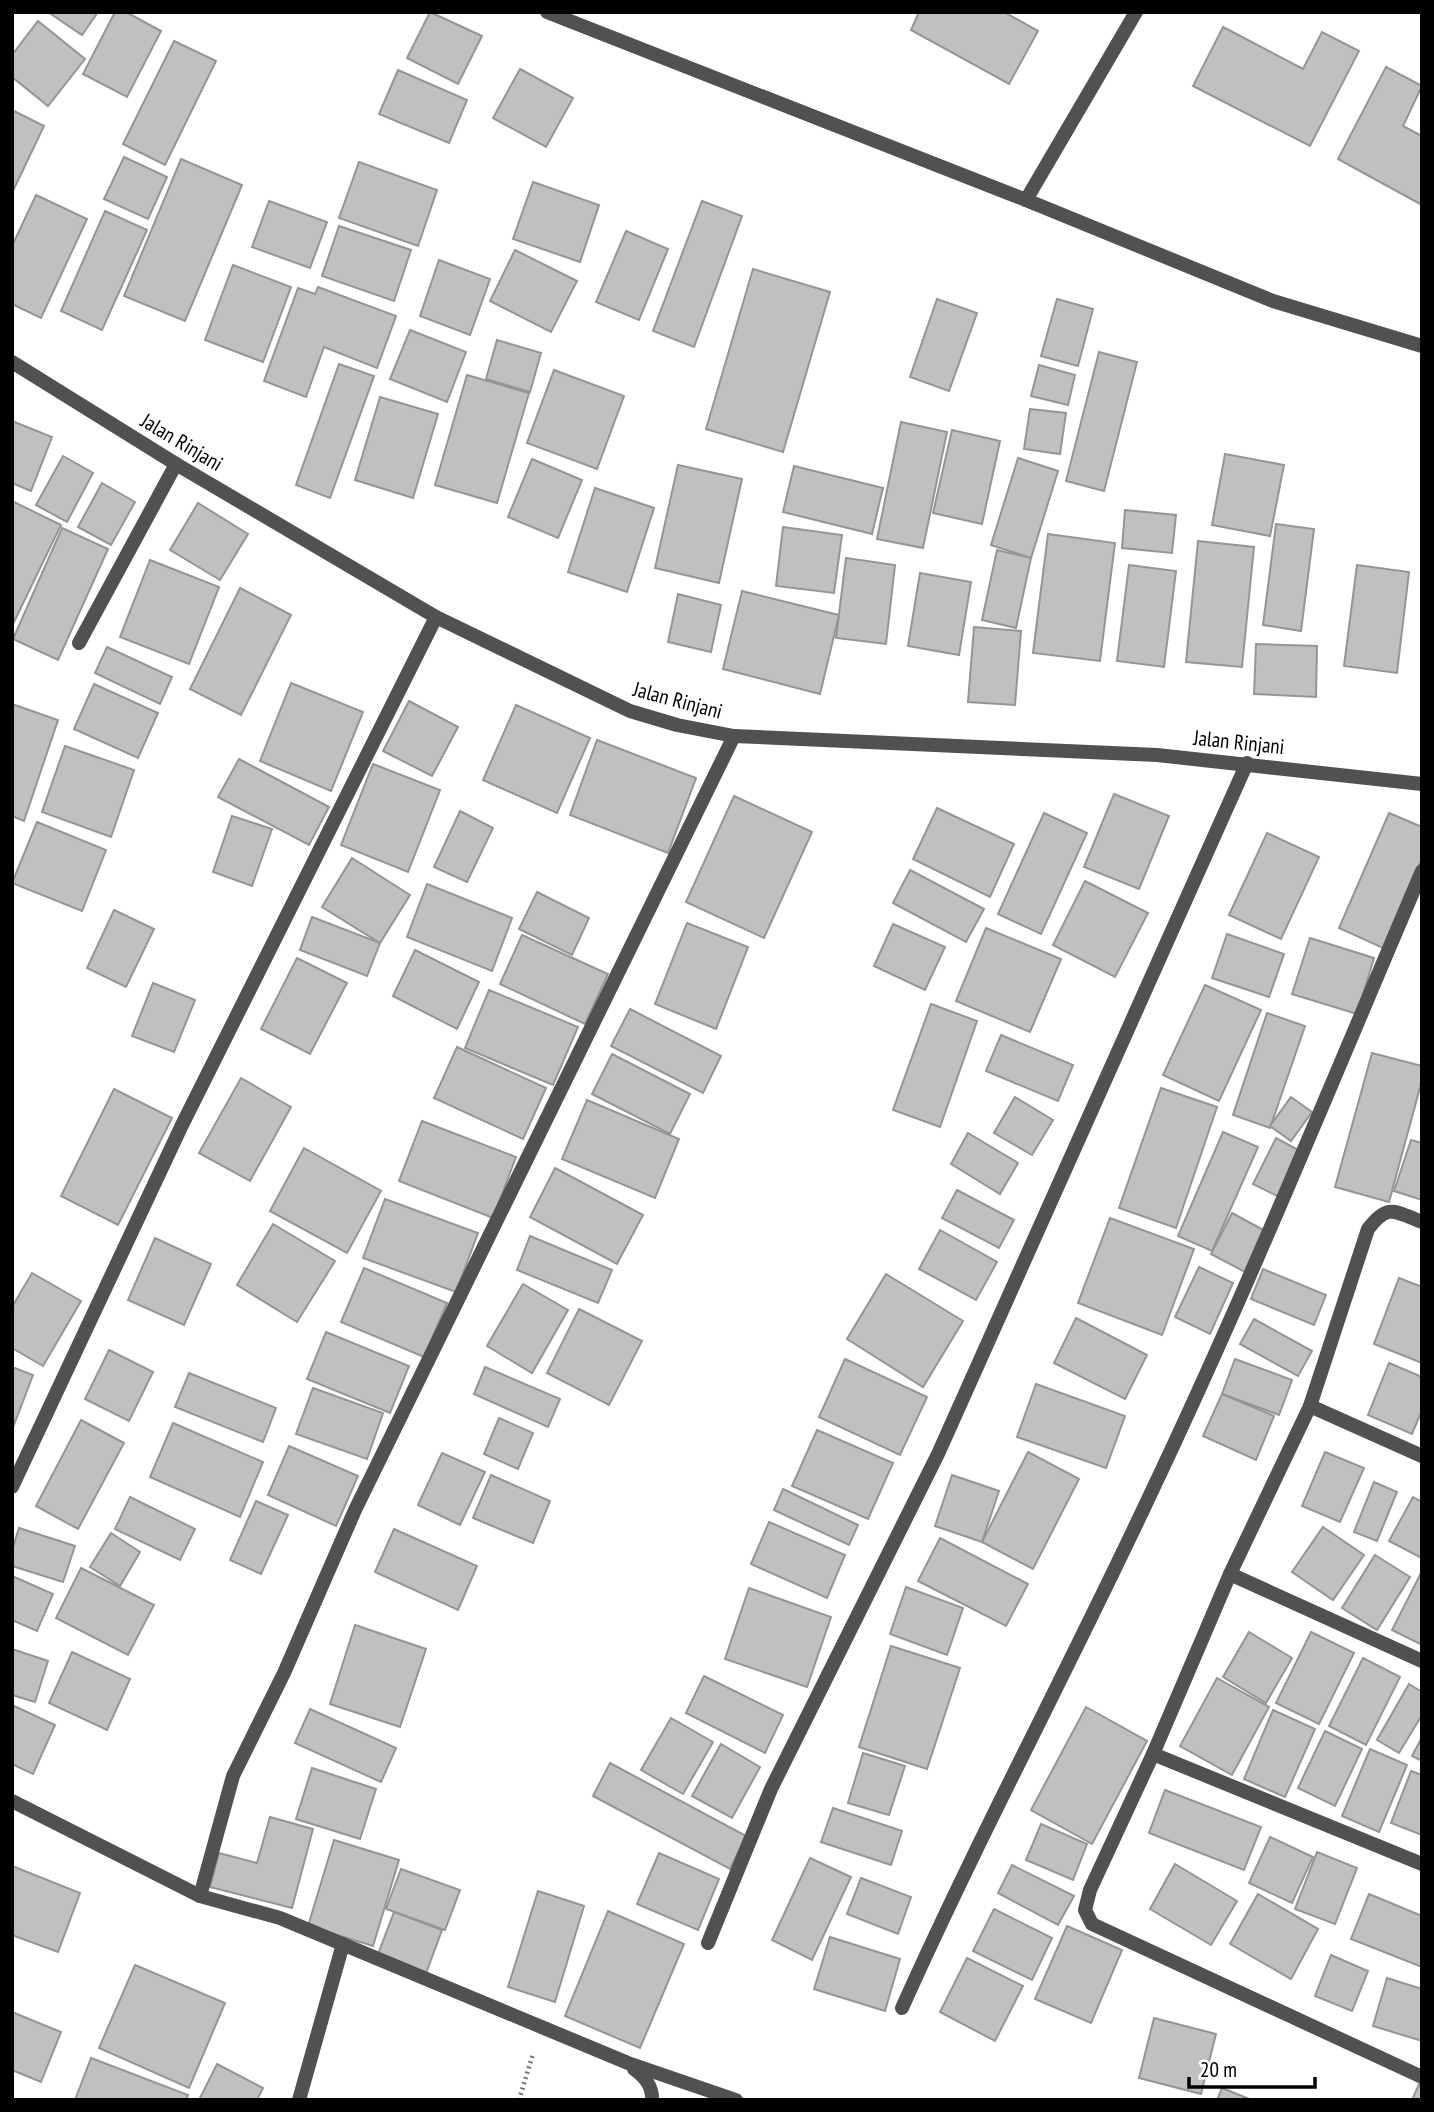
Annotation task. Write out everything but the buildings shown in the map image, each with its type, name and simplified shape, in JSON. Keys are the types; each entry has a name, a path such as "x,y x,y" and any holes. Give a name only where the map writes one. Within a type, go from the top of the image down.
{"street":[{"path":"547,12 1026,200 1273,301 1422,346"},
{"path":"1026,200 1136,12"},
{"name":"Jalan Rinjani","path":"12,362 176,464 436,617 630,711 677,725 734,736 1157,755 1422,784"},
{"path":"79,643 176,464"},
{"path":"12,1487 181,1125 436,617"},
{"path":"200,1896 233,1776 284,1673 355,1510 734,736"},
{"path":"708,1943 771,1789 938,1454 1247,763"},
{"path":"902,2008 952,1897 1151,1495 1242,1294 1422,871"},
{"path":"1422,1222 1387,1211 1378,1216 1367,1229 1310,1406 1230,1574 1153,1754 1090,1890 1085,1910 1092,1924 1422,2077"},
{"path":"1310,1406 1422,1456"},
{"path":"1230,1574 1422,1661"},
{"path":"1153,1754 1422,1864"},
{"path":"12,1801 200,1896 280,1918 628,2063 736,2100"},
{"path":"299,2100 343,1944"},
{"path":"628,2063 644,2077 652,2093 652,2100"}],"path":[{"path":"519,2100 541,2026"}]}
